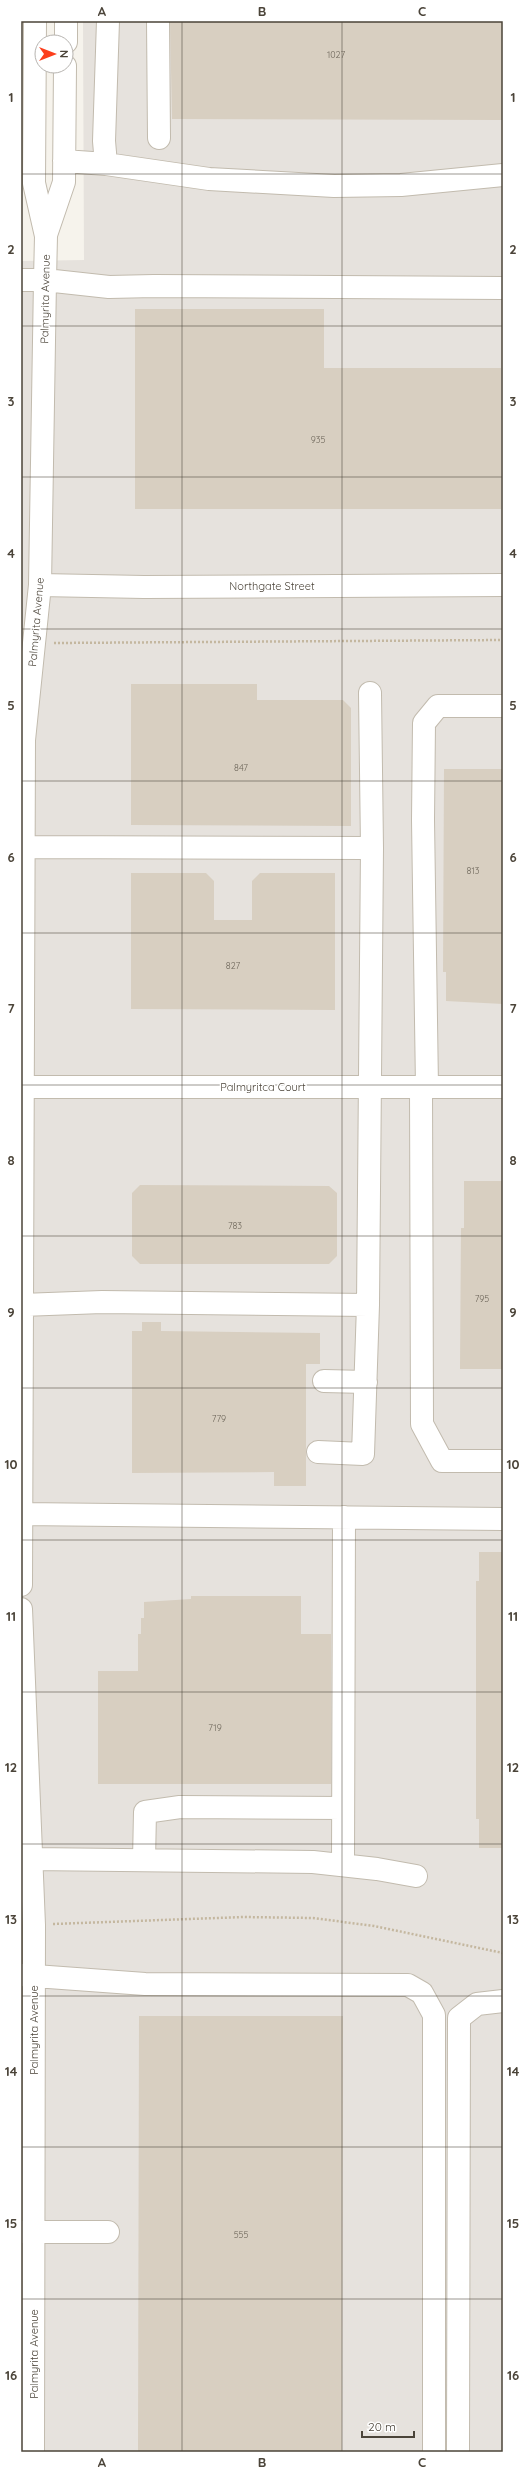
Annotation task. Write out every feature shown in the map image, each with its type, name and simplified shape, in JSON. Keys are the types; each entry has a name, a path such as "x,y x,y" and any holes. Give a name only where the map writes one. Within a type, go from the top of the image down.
{"street":[{"name":"Palmyrita Avenue","path":"21,1585 22,855 24,740 40,585 46,236 34,183 35,21"},
{"path":"66,21 66,34"},
{"path":"106,164 104,141 108,21"},
{"path":"158,21 159,138"},
{"name":"Palmyrita Avenue","path":"46,236 64,182 65,74"},
{"path":"64,161 106,164 210,180 334,186 401,185 503,175"},
{"path":"21,280 45,280 109,287 503,288"},
{"name":"Northgate Street","path":"40,585 144,587 503,585"},
{"path":"318,1452 363,1454 368,1305 371,1087 372,848 370,693"},
{"path":"503,706 438,706 424,722 422,1424 442,1461 503,1461"},
{"path":"22,855 372,848"},
{"name":"Palmyritca Court","path":"22,1087 503,1087"},
{"path":"22,1305 102,1302 368,1305"},
{"path":"324,1381 366,1382"},
{"path":"21,1514 503,1519"},
{"path":"343,1865 344,1517"},
{"name":"Palmyrita Avenue","path":"21,1609 22,1663 34,1925 27,1975 28,2232 33,2452"},
{"path":"144,1860 145,1812 180,1806 343,1808"},
{"path":"31,1859 267,1861 343,1865 416,1876"},
{"path":"27,1975 144,1984 408,1985 422,1993 434,2015 434,2452"},
{"path":"458,2452 459,2018 477,2004 503,2001"},
{"path":"28,2232 108,2232"}],"path":[{"path":"34,643 503,640"},
{"path":"34,1925 244,1917 313,1918 374,1926 503,1953"}],"shaded area":[{"path":"83,21 503,21 503,2452 21,2452 21,261 84,260"}],"building":[{"path":"170,21 503,21 503,120 172,119"},
{"path":"135,309 324,309 324,368 501,368 501,509 135,509"},
{"path":"131,684 257,684 257,700 343,700 351,708 351,826 131,825"},
{"path":"444,769 503,769 503,1004 446,1001 446,972 443,972"},
{"path":"131,873 206,873 214,881 214,920 252,920 252,881 260,873 335,873 335,1010 131,1009"},
{"path":"464,1181 503,1181 503,1369 460,1369 461,1228 464,1228"},
{"path":"140,1185 329,1186 337,1193 337,1256 329,1264 140,1264 132,1256 132,1193"},
{"path":"142,1322 161,1322 161,1331 320,1333 320,1364 306,1364 306,1486 274,1486 274,1472 132,1473 132,1331 142,1331"},
{"path":"479,1552 503,1552 503,1848 479,1848 479,1819 476,1819 476,1581 479,1581"},
{"path":"191,1596 301,1596 301,1634 331,1634 331,1784 98,1784 98,1671 138,1671 138,1634 141,1634 141,1618 144,1618 144,1602 191,1599"},
{"path":"139,2016 343,2016 342,2452 138,2452"}]}
